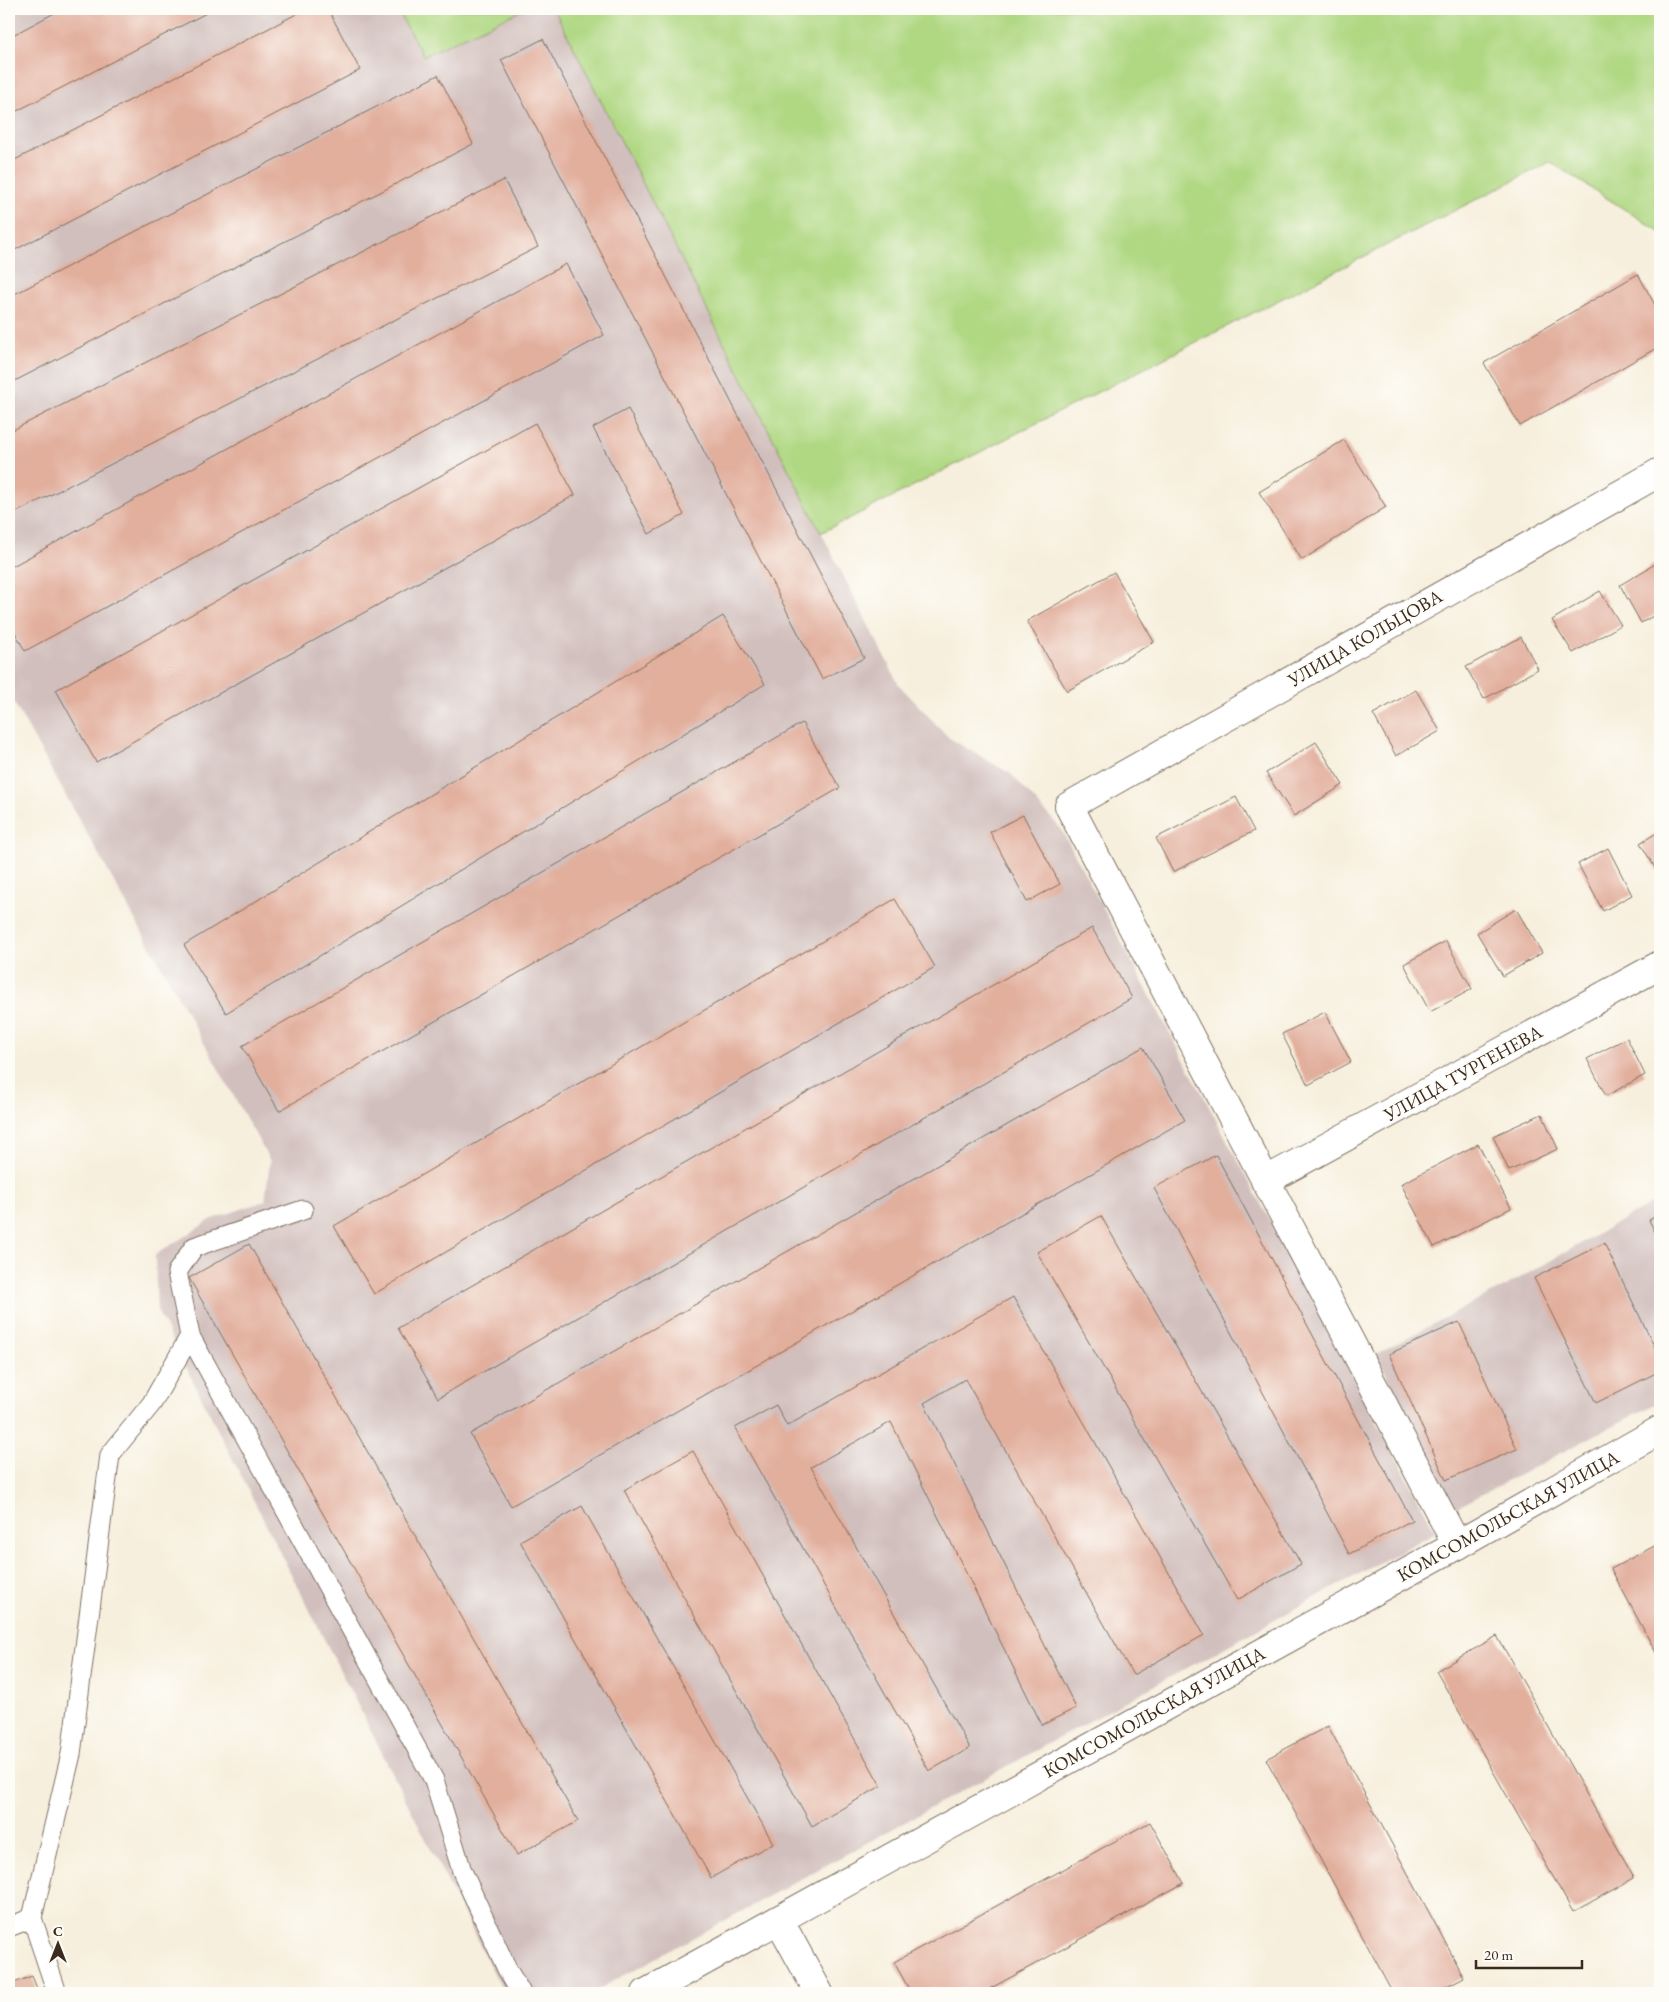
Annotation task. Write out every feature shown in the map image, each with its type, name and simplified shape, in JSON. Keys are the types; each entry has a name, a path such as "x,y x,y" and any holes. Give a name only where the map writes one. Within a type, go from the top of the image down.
{"street":[{"name":"УЛИЦА КОЛЬЦОВА","path":"1265,1181 1070,806 1660,472"},
{"name":"УЛИЦА ТУРГЕНЕВА","path":"1265,1181 1660,965"},
{"path":"1265,1181 1457,1545"},
{"name":"КОМСОМОЛЬСКАЯ УЛИЦА","path":"646,1993 1457,1545 1660,1430"},
{"path":"779,1920 819,1993"}],"lane":[{"path":"303,1210 194,1247 176,1272 190,1336 434,1780 462,1871 507,1970 521,1993"},
{"path":"57,1993 32,1918 71,1754 110,1455 152,1403 190,1336"},
{"path":"9,1927 32,1918"}],"shaded area":[{"path":"9,9 397,9 423,56 524,9 554,9 899,685 949,738 1011,774 1061,829 1436,1532 592,1993 504,1993 157,1310 155,1255 212,1219 265,1201 270,1161 9,694"},
{"path":"1660,1199 1660,1401 1454,1509 1376,1354 1504,1287"}],"green space":[{"path":"397,9 524,9 423,56"},
{"path":"554,9 1660,9 1660,232 1550,162 821,533"}],"building":[{"path":"62,9 214,9 9,115 9,37"},
{"path":"306,9 328,9 360,70 9,253 9,163"},
{"path":"543,39 864,658 822,679 501,60"},
{"path":"438,75 473,144 9,384 9,297"},
{"path":"504,180 538,247 9,516 9,432"},
{"path":"566,264 604,335 25,651 9,621 9,568"},
{"path":"1638,274 1660,314 1660,346 1520,426 1484,363"},
{"path":"628,409 684,515 649,534 593,428"},
{"path":"535,423 575,495 96,762 56,690"},
{"path":"1344,440 1386,507 1302,560 1259,492"},
{"path":"1660,561 1660,612 1641,623 1620,585"},
{"path":"1114,572 1154,642 1067,691 1027,621"},
{"path":"1600,591 1621,625 1573,653 1552,620"},
{"path":"723,616 765,684 226,1013 184,945"},
{"path":"1521,637 1538,669 1484,699 1466,667"},
{"path":"1416,690 1440,731 1396,756 1373,714"},
{"path":"802,723 840,788 279,1111 242,1046"},
{"path":"1316,742 1343,785 1294,816 1266,773"},
{"path":"1236,797 1254,831 1173,872 1156,838"},
{"path":"1023,815 1060,884 1027,902 990,832"},
{"path":"1660,831 1660,876 1640,843"},
{"path":"1608,848 1632,895 1603,911 1578,864"},
{"path":"895,899 935,967 374,1294 334,1226"},
{"path":"1516,909 1542,953 1503,976 1477,933"},
{"path":"1092,928 1132,998 438,1398 398,1328"},
{"path":"1446,941 1472,989 1430,1012 1404,964"},
{"path":"1325,1012 1351,1062 1308,1085 1282,1034"},
{"path":"1627,1038 1645,1075 1606,1096 1587,1059"},
{"path":"1143,1047 1185,1120 511,1506 470,1434"},
{"path":"1542,1114 1558,1149 1509,1171 1493,1136"},
{"path":"1478,1144 1511,1208 1434,1247 1401,1184"},
{"path":"1216,1155 1412,1520 1349,1554 1154,1188"},
{"path":"1660,1214 1660,1242 1649,1220"},
{"path":"1101,1216 1301,1564 1237,1600 1037,1252"},
{"path":"1604,1243 1660,1358 1660,1371 1596,1403 1534,1278"},
{"path":"249,1244 578,1821 517,1855 189,1278"},
{"path":"1013,1297 1204,1635 1133,1675 965,1379 924,1403 1076,1708 1042,1725 891,1422 811,1467 970,1748 929,1771 735,1428 776,1405 787,1426"},
{"path":"1459,1322 1517,1449 1446,1480 1389,1354"},
{"path":"693,1451 881,1786 812,1826 624,1490"},
{"path":"582,1506 773,1843 711,1878 520,1541"},
{"path":"1660,1543 1660,1660 1611,1569"},
{"path":"1497,1636 1634,1878 1573,1912 1436,1671"},
{"path":"1328,1726 1464,1977 1434,1993 1393,1993 1266,1759"},
{"path":"1150,1822 1184,1883 982,1993 911,1993 894,1962"},
{"path":"32,1976 39,1993 9,1993 9,1985"}]}
